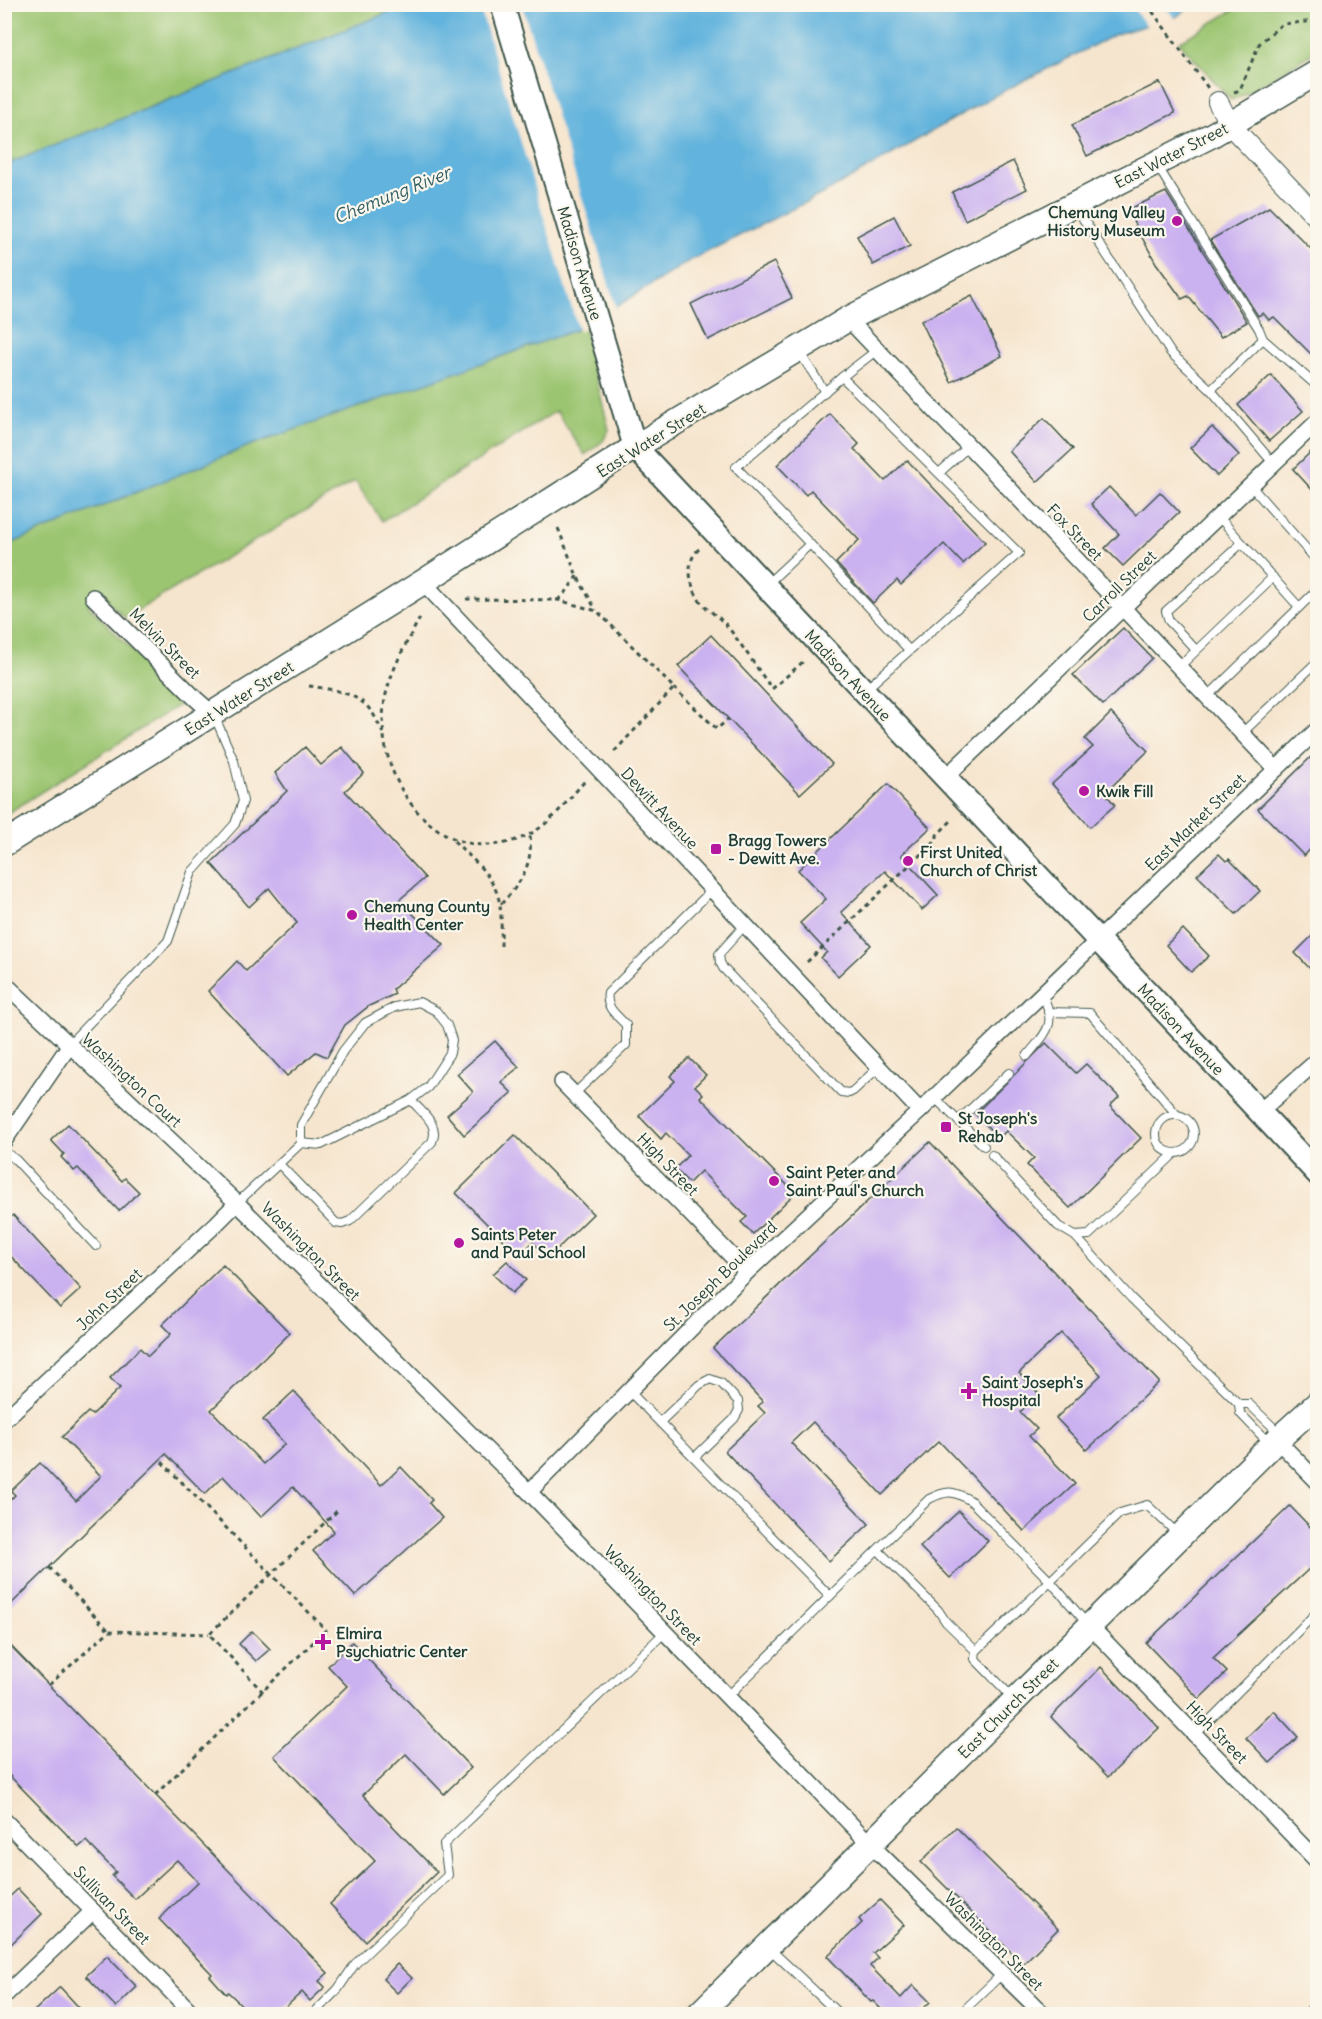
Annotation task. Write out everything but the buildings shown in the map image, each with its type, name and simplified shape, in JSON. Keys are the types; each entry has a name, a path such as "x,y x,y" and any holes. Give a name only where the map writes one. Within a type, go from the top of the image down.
{"main road":[{"name":"Madison Avenue","path":"502,4 635,447 1317,1174"},
{"name":"East Water Street","path":"4,844 635,447 848,319 1230,125 1317,72"},
{"name":"East Church Street","path":"699,2014 1277,1440 1317,1403"}],"street":[{"path":"1218,102 1230,125 1317,218"},
{"name":"Fox Street","path":"848,319 1276,769"},
{"name":"Carroll Street","path":"945,778 1317,421"},
{"name":"Dewitt Avenue","path":"423,582 920,1111"},
{"name":"Melvin Street","path":"93,597 213,714"},
{"name":"East Market Street","path":"1097,941 1317,729"},
{"name":"St. Joseph Boulevard","path":"528,1492 747,1272 920,1111 1097,941"},
{"name":"Washington Court","path":"4,983 237,1203"},
{"path":"4,1141 69,1046"},
{"path":"1259,1112 1317,1060"},
{"name":"High Street","path":"562,1082 747,1272"},
{"name":"John Street","path":"4,1420 237,1203"},
{"name":"Washington Street","path":"237,1203 528,1492 870,1844 1043,2014"},
{"path":"1277,1440 1317,1482"},
{"name":"High Street","path":"1089,1626 1317,1862"},
{"name":"Sullivan Street","path":"7,1828 93,1911 193,2014"},
{"path":"4,1996 93,1911"},
{"path":"1312,2014 1317,2009"}],"lane":[{"path":"1155,163 1259,329 1263,339 1317,387"},
{"path":"1074,204 1171,353 1211,390 1273,463"},
{"path":"1211,390 1263,339"},
{"path":"798,350 825,392"},
{"path":"877,350 736,467 909,650"},
{"path":"842,377 1019,553 863,691"},
{"path":"939,473 969,446"},
{"path":"1250,485 1317,562"},
{"path":"1218,516 1299,607"},
{"path":"1196,650 1169,621 1166,611 1242,543"},
{"path":"765,586 810,544"},
{"path":"1179,666 1273,577"},
{"path":"1207,697 1317,589"},
{"path":"1242,734 1317,661"},
{"path":"69,1046 168,941 192,872 235,824 243,801 234,761 213,714"},
{"path":"574,1094 626,1045 626,1025 610,1008 607,1000 608,993 711,890"},
{"path":"745,926 719,954 723,968 841,1092 853,1091 879,1067"},
{"path":"1027,1056 1049,1028 1050,1018 1042,994"},
{"path":"237,1203 301,1143 301,1125 343,1051 365,1023 394,1007 419,1002 436,1011 447,1025 452,1040 450,1053 428,1087 411,1100 321,1145 301,1143"},
{"path":"1048,1012 1090,1013 1177,1115"},
{"path":"958,1120 1009,1073"},
{"path":"934,1097 984,1146"},
{"path":"279,1164 336,1223 342,1224 350,1221 432,1142 435,1134 434,1127 411,1100"},
{"path":"1075,1236 1089,1236 1175,1153 1187,1148 1193,1138 1192,1125 1188,1120 1171,1115 1160,1121 1155,1133 1159,1145 1175,1153"},
{"path":"4,1151 16,1160 96,1246"},
{"path":"992,1155 1058,1226 1075,1236 1131,1298 1239,1404 1240,1413 1263,1437 1277,1440 1273,1427 1249,1404 1239,1404"},
{"path":"660,1422 699,1385 710,1379 721,1383 738,1401 739,1410 734,1419 695,1458"},
{"path":"629,1391 830,1596"},
{"path":"728,1697 929,1499 944,1491 959,1493 971,1501 1050,1581 1089,1626"},
{"path":"1015,1701 975,1659 976,1651 1120,1513 1147,1505 1180,1536"},
{"path":"878,1550 976,1651"},
{"path":"1194,1735 1317,1611"},
{"path":"313,2014 338,1989 355,1964 448,1875 444,1844 664,1633"},
{"path":"767,1947 839,2014"},
{"path":"960,2014 1002,1974"}],"path":[{"path":"1147,4 1218,102 1240,90 1259,44 1282,24 1317,21"},
{"path":"558,528 577,576 597,611 717,729 728,719"},
{"path":"699,549 694,553 690,563 693,589 701,602 726,625 772,689 804,661"},
{"path":"558,600 577,576"},
{"path":"466,599 558,600 597,611"},
{"path":"420,618 405,644 384,706 384,734 390,763 402,792 425,820 453,839 494,885 500,905 501,950"},
{"path":"309,686 331,689 358,698 371,710 384,734"},
{"path":"612,754 674,688"},
{"path":"453,839 475,845 506,844 530,834 543,826 586,780"},
{"path":"807,962 937,839 937,836 953,819"},
{"path":"500,905 517,887 528,865 532,850 530,834"},
{"path":"155,1795 326,1630 160,1460"},
{"path":"209,1634 337,1512"},
{"path":"49,1567 109,1630 209,1634 263,1692"},
{"path":"49,1685 109,1630"}],"green space":[{"path":"5,4 407,4 407,5 5,165"},
{"path":"1242,5 1317,5 1317,51 1231,100 1179,42"},
{"path":"584,327 609,430 603,441 585,455 556,411 382,521 355,481 125,618 99,593 88,605 175,693 182,703 5,815 5,546 251,445"}],"water":[{"name":"Chemung River","path":"407,5 1192,5 1176,17 1116,34 990,98 830,190 689,261 584,327 251,445 5,546 5,165"}],"pier":[{"path":"479,5 522,5 617,310 579,332"},
{"path":"1131,5 1164,5 1176,20 1148,28"}],"place":[{"name":"Chemung Valley History Museum","path":"1177,221"},
{"name":"Kwik Fill","path":"1084,791"},
{"name":"Bragg Towers - Dewitt Ave.","path":"716,849"},
{"name":"First United Church of Christ","path":"908,861"},
{"name":"Chemung County Health Center","path":"352,915"},
{"name":"St Joseph's Rehab","path":"946,1127"},
{"name":"Saint Peter and Saint Paul's Church","path":"774,1181"},
{"name":"Saints Peter and Paul School","path":"459,1243"},
{"name":"Saint Joseph's Hospital","path":"969,1391"},
{"name":"Elmira Psychiatric Center","path":"323,1642"}]}
